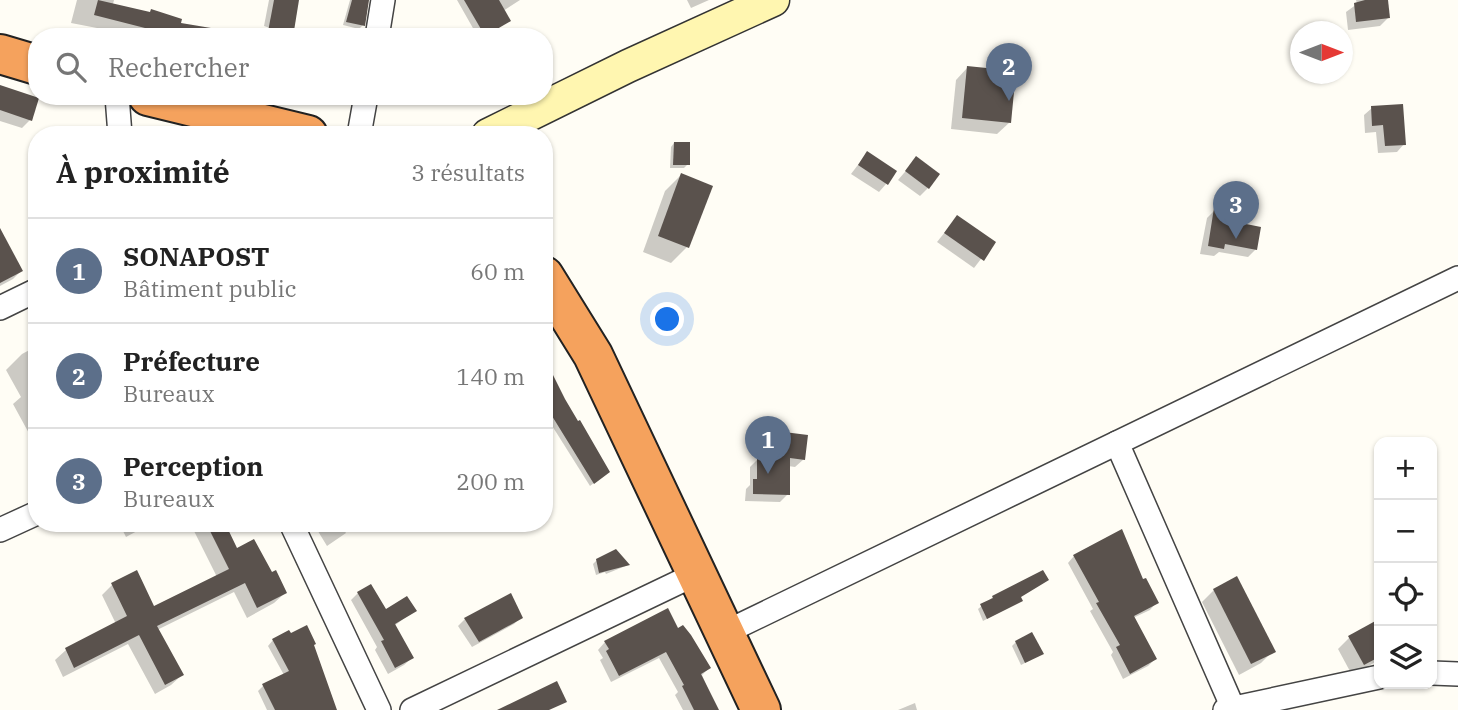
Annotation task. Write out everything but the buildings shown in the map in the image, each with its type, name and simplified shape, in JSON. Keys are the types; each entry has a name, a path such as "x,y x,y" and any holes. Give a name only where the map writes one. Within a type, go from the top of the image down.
{"highway":[{"path":"0,54 28,62"},
{"path":"185,105 271,126"},
{"path":"553,291 593,355 761,710"}],"main road":[{"path":"553,102 628,65 773,0"},
{"path":"506,126 548,105"}],"street":[{"path":"378,28 383,0"},
{"path":"118,105 119,126"},
{"path":"361,126 364,105"},
{"path":"724,633 1458,278"},
{"path":"0,308 28,294"},
{"path":"1117,443 1229,709 1374,678"},
{"path":"0,530 28,517"},
{"path":"295,532 379,710"},
{"path":"412,710 696,574"},
{"path":"1437,673 1458,674"}],"place":[{"name":"Préfecture","path":"1009,101"},
{"name":"Perception","path":"1236,239"},
{"name":"SONAPOST","path":"768,474"}]}
